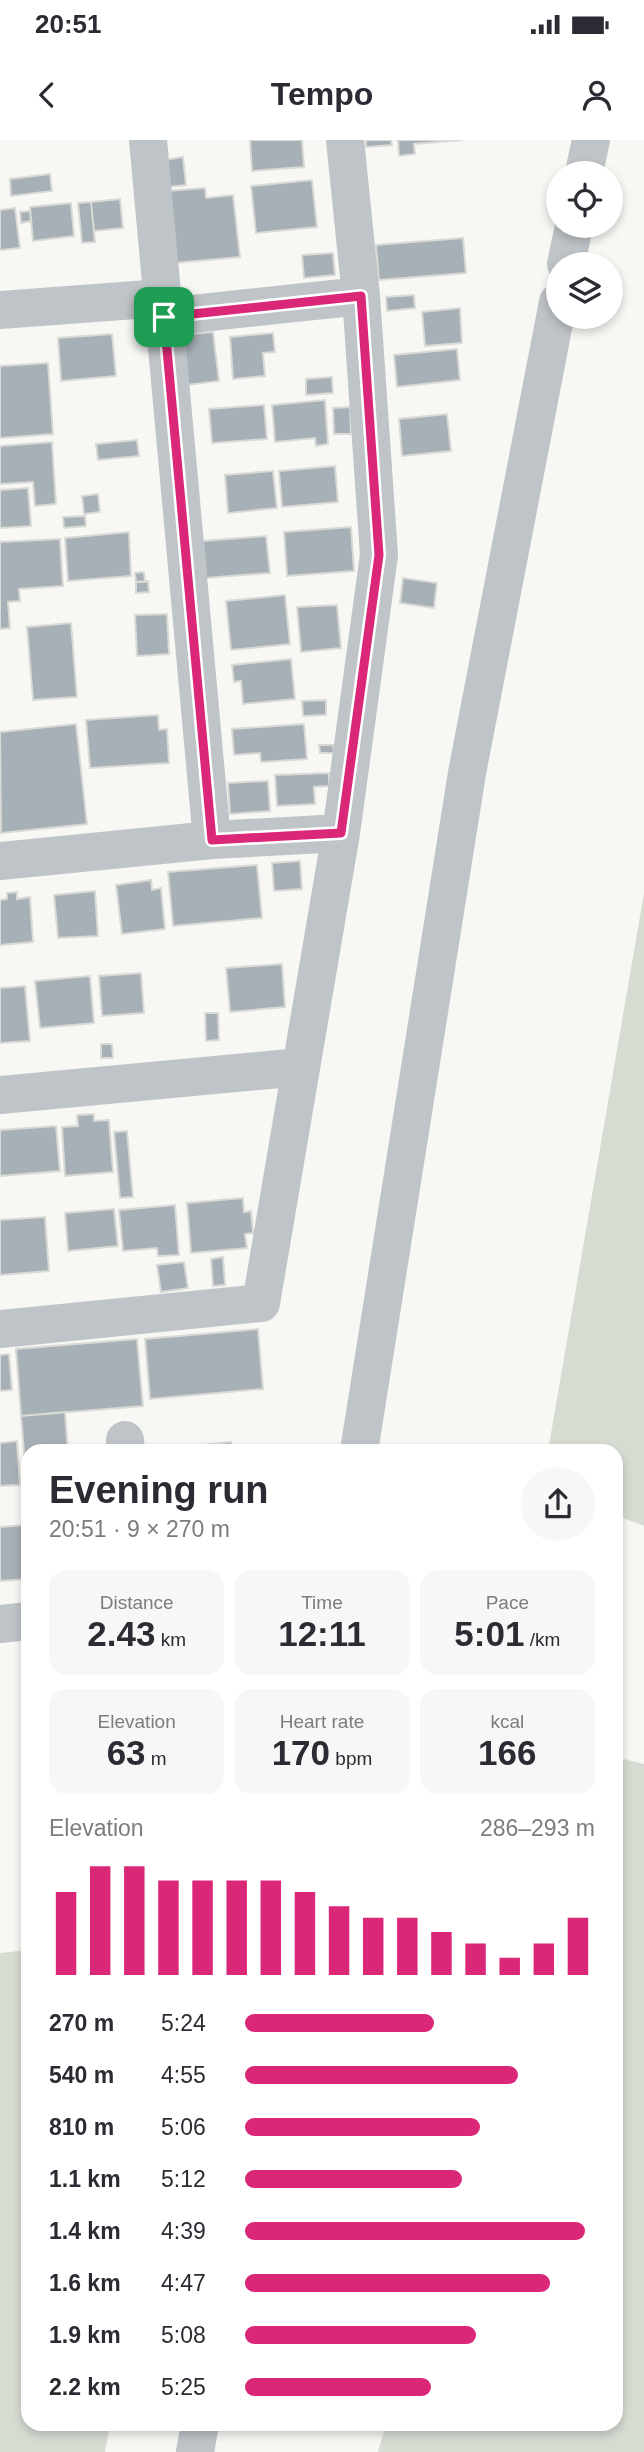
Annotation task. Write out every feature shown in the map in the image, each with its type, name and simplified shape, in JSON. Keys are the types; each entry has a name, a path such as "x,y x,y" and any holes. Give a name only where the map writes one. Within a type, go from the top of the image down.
{"street":[{"path":"148,140 212,840"},
{"path":"0,1329 261,1303 341,833 379,555 361,296 345,140"},
{"path":"587,161 591,140"},
{"path":"0,310 163,307 361,296"},
{"path":"360,1444 467,773 553,329"},
{"path":"0,861 212,840 341,833"},
{"path":"0,1095 301,1067"},
{"path":"0,1623 21,1622"},
{"path":"195,2452 199,2431"}],"shaded area":[{"path":"644,893 644,1526 623,1518 623,1444 549,1444"},
{"path":"623,1759 644,1764 644,2452 378,2452 384,2431 623,2431"},
{"path":"21,1951 21,2431 109,2431 105,2452 0,2452 0,1953"}],"building":[{"path":"250,140 302,140 304,167 252,171"},
{"path":"366,140 391,140 392,145 366,147"},
{"path":"398,140 463,140 414,144 415,154 399,156"},
{"path":"183,157 186,185 167,187 164,160"},
{"path":"50,174 52,191 11,196 10,179"},
{"path":"312,180 317,227 256,233 251,186"},
{"path":"205,188 206,198 233,195 240,257 174,263 167,191"},
{"path":"120,199 123,228 94,231 91,202"},
{"path":"91,202 95,242 82,243 78,203"},
{"path":"71,203 74,236 33,241 30,207"},
{"path":"15,208 20,248 0,250 0,210"},
{"path":"30,211 31,221 21,223 20,212"},
{"path":"463,238 466,273 379,280 376,245"},
{"path":"333,253 335,275 304,278 302,255"},
{"path":"414,295 415,308 387,311 386,297"},
{"path":"460,308 462,343 425,346 422,312"},
{"path":"213,332 219,381 187,385 182,342 189,341 188,334"},
{"path":"273,333 275,352 263,353 265,376 233,379 230,337"},
{"path":"112,334 116,376 61,381 58,338"},
{"path":"457,349 460,380 397,387 394,355"},
{"path":"48,363 53,434 0,438 0,366"},
{"path":"332,377 333,393 306,395 306,379"},
{"path":"325,400 328,444 316,446 315,438 275,442 272,405"},
{"path":"264,405 267,439 212,443 209,409"},
{"path":"350,407 351,434 334,434 333,408"},
{"path":"447,414 451,451 402,456 399,419"},
{"path":"137,440 139,456 98,460 96,444"},
{"path":"52,442 56,504 35,506 33,482 0,484 0,446"},
{"path":"335,466 338,502 282,507 279,471"},
{"path":"273,471 277,508 228,513 225,475"},
{"path":"28,488 31,526 0,528 0,490"},
{"path":"98,494 100,512 84,514 82,496"},
{"path":"85,516 86,526 64,528 63,517"},
{"path":"351,527 354,571 287,576 284,532"},
{"path":"129,532 131,576 68,581 65,538"},
{"path":"266,536 270,573 206,578 203,541"},
{"path":"60,539 63,586 19,589 20,601 8,602 10,628 0,629 0,542"},
{"path":"144,572 145,582 136,582 135,573"},
{"path":"403,578 437,583 434,608 400,603"},
{"path":"148,581 149,592 136,593 136,582"},
{"path":"285,595 290,644 231,650 226,601"},
{"path":"337,605 341,648 301,652 297,607"},
{"path":"167,614 169,654 137,656 135,615"},
{"path":"71,623 77,697 33,700 27,627"},
{"path":"291,659 295,699 243,704 241,681 234,682 232,665"},
{"path":"326,700 326,715 303,716 302,701"},
{"path":"158,715 159,730 167,729 169,763 90,768 86,720"},
{"path":"76,724 87,824 1,833 0,732"},
{"path":"304,724 307,759 261,762 260,753 234,755 232,729"},
{"path":"319,745 333,745 334,753 320,753"},
{"path":"329,773 329,786 314,787 315,804 277,806 275,775"},
{"path":"268,781 270,811 230,814 228,783"},
{"path":"300,861 302,889 274,891 272,863"},
{"path":"257,865 262,918 173,926 168,872"},
{"path":"151,880 152,890 161,888 165,929 122,934 116,885"},
{"path":"95,891 98,936 58,938 54,895"},
{"path":"17,892 17,899 30,897 33,942 0,945 0,900 7,899 7,893"},
{"path":"282,964 285,1007 230,1012 226,968"},
{"path":"141,973 144,1013 102,1016 99,976"},
{"path":"90,976 94,1023 40,1028 35,981"},
{"path":"25,986 30,1041 0,1043 0,988"},
{"path":"205,1013 218,1013 219,1040 206,1041"},
{"path":"101,1044 112,1044 113,1058 101,1058"},
{"path":"94,1114 94,1121 109,1120 113,1172 65,1176 62,1127 78,1126 77,1115"},
{"path":"56,1126 60,1171 0,1176 0,1130"},
{"path":"127,1131 133,1197 120,1198 114,1132"},
{"path":"243,1198 244,1212 251,1211 253,1233 245,1234 247,1248 191,1253 187,1203"},
{"path":"175,1205 179,1255 158,1256 157,1248 123,1251 119,1210"},
{"path":"114,1209 118,1246 68,1251 65,1213"},
{"path":"45,1217 49,1271 0,1275 0,1220"},
{"path":"223,1257 225,1285 213,1286 211,1259"},
{"path":"184,1262 188,1288 161,1292 157,1265"},
{"path":"258,1329 263,1389 150,1399 145,1339"},
{"path":"137,1339 143,1406 21,1416 16,1349"},
{"path":"9,1354 12,1390 0,1391 0,1355"},
{"path":"65,1412 67,1444 23,1444 21,1416"},
{"path":"17,1441 20,1485 0,1486 0,1443"},
{"path":"21,1525 21,1580 0,1581 0,1527"}],"route":[{"path":"361,296 379,555 341,833 212,840 164,317 361,296"}]}
